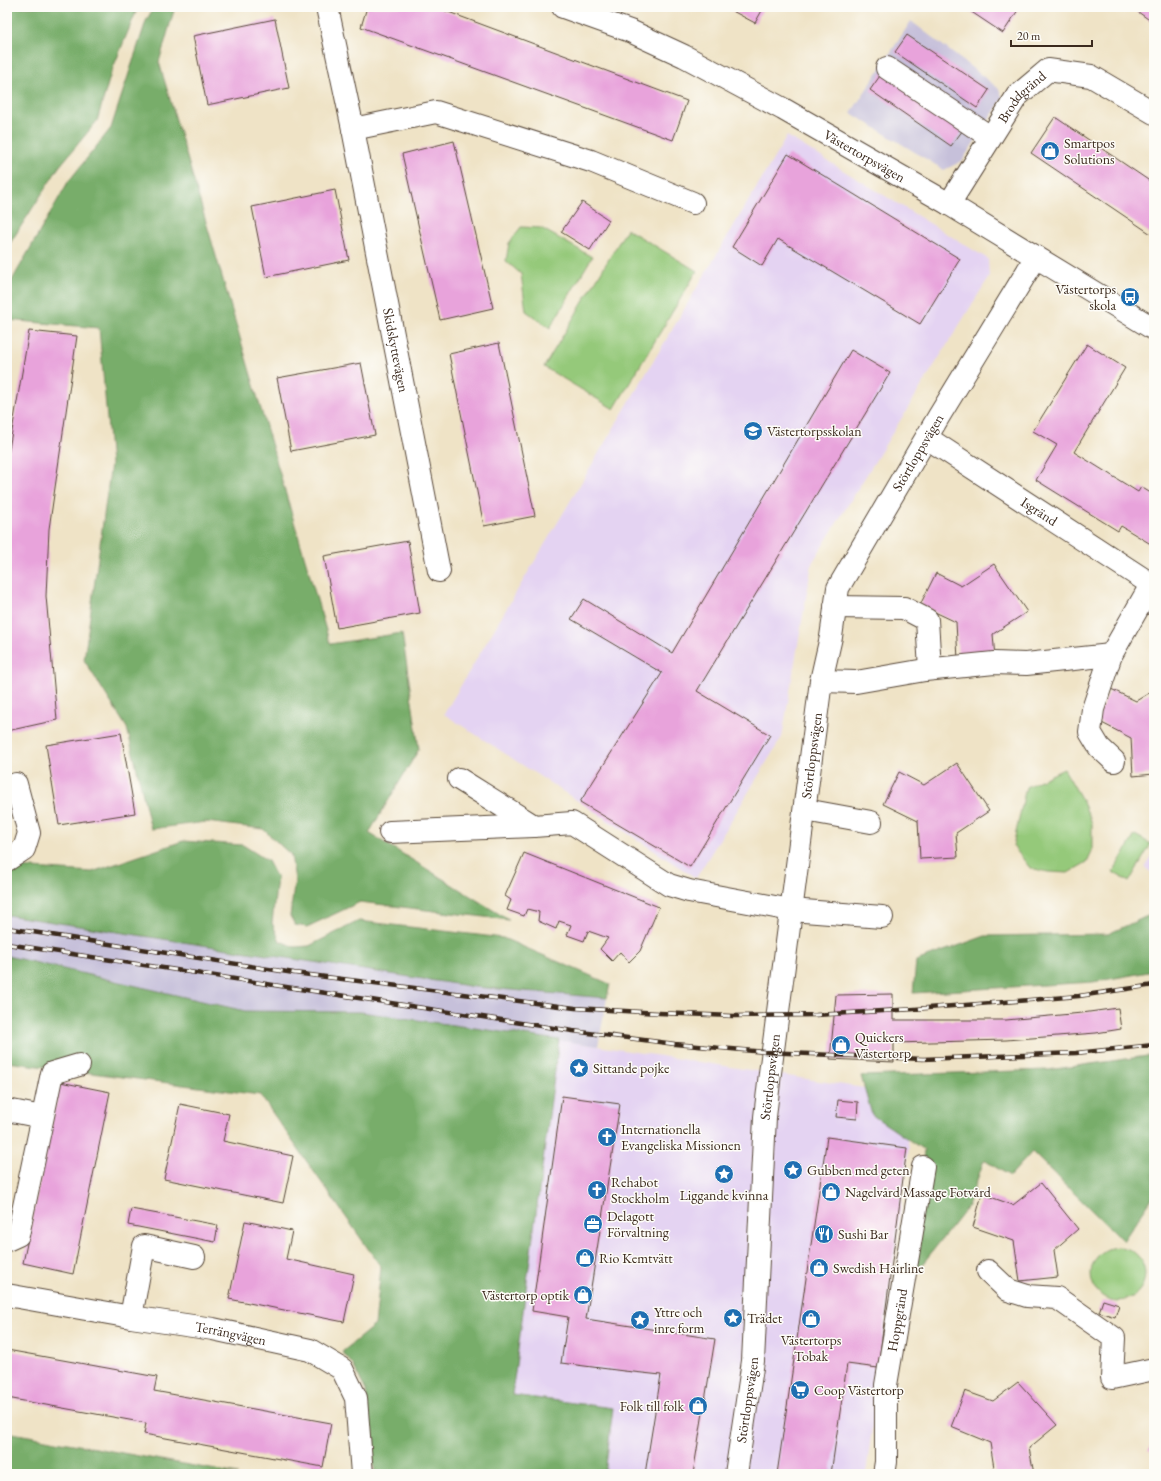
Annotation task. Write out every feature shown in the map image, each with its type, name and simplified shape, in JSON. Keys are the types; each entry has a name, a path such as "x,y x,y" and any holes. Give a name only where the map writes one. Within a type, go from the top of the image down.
{"street":[{"name":"Skidskyttevägen","path":"327,7 353,129 439,571"},
{"name":"Västertorpsvägen","path":"563,7 630,31 684,56 783,109 949,204 1154,329"},
{"path":"887,68 990,137"},
{"name":"Broddgränd","path":"949,204 1017,96 1048,70 1091,76 1154,113"},
{"path":"353,129 436,112 591,161 694,204"},
{"name":"Störtloppsvägen","path":"736,1474 753,1361 765,1117 790,910 805,810 821,681 831,637 838,588 1036,257"},
{"name":"Isgränd","path":"927,438 1152,586 1111,654 1093,709 1090,732 1099,746 1114,761"},
{"path":"835,607 904,608 927,620 930,669"},
{"path":"821,681 856,682 930,669 994,662 1026,664 1111,654"},
{"path":"459,779 534,826"},
{"path":"7,860 24,849 29,834 16,784"},
{"path":"805,810 871,822"},
{"path":"390,832 572,823 669,885 689,891 790,910 882,917"},
{"path":"7,1240 18,1235 52,1073 79,1065"},
{"path":"7,1110 42,1117"},
{"name":"Hoppgränd","path":"884,1474 886,1462 886,1385 923,1167"},
{"path":"131,1316 144,1246 194,1257"},
{"path":"988,1271 1008,1290 1027,1296 1056,1298 1114,1338 1112,1378 1154,1369"},
{"name":"Terrängvägen","path":"7,1295 213,1329 310,1350 342,1369 356,1398 362,1474"}],"shaded area":[{"path":"911,21 998,88 1003,98 962,161 944,170 851,113"},
{"name":"Västertorpsskolan","path":"787,136 988,259 989,277 812,563 782,737 696,878 444,714"},
{"path":"1154,852 1154,874 1145,868"},
{"path":"7,915 475,987 607,998 598,1046 361,1012 245,1011 7,956"},
{"path":"559,1040 895,1093 909,1147 866,1474 605,1474 613,1408 512,1395"}],"green space":[{"path":"7,7 138,7 111,73 97,121 59,167 7,248"},
{"path":"154,7 175,7 159,62 330,644 402,633 419,749 369,833 509,920 360,902 307,927 295,925 290,916 295,880 291,855 263,829 206,822 151,829 127,728 84,660 111,464 99,328 7,320 7,289 68,182 111,128 146,21"},
{"path":"521,227 541,228 592,257 550,328 526,311 521,274 506,261 509,243"},
{"path":"627,229 697,271 614,409 544,367"},
{"path":"1064,769 1082,800 1092,823 1092,851 1087,862 1068,873 1048,872 1030,868 1013,846 1026,787"},
{"path":"1135,835 1151,844 1129,882 1113,872"},
{"path":"183,841 243,845 268,861 277,878 272,923 280,941 295,947 309,946 359,921 503,938 610,984 607,998 475,987 7,915 7,869 18,867 92,872"},
{"path":"1154,913 1154,971 1093,982 913,993 916,961 985,936 1108,934"},
{"path":"7,956 245,1011 361,1012 559,1040 512,1395 613,1408 605,1474 375,1474 366,1391 353,1365 342,1352 375,1325 381,1267 260,1095 7,1062"},
{"path":"1154,1055 1154,1195 1123,1241 1032,1152 1010,1176 984,1160 968,1206 917,1271 924,1150 872,1115 861,1076 1048,1070"},
{"path":"1113,1247 1123,1247 1133,1251 1141,1259 1145,1269 1145,1279 1141,1289 1133,1297 1123,1301 1113,1301 1103,1297 1095,1289 1091,1279 1091,1269 1095,1259 1103,1251"},
{"path":"7,1432 238,1474 7,1474"}],"building":[{"path":"367,7 435,7 687,101 673,140 361,27"},
{"path":"725,7 764,7 755,23"},
{"path":"964,7 1020,7 1003,33"},
{"path":"1131,7 1154,7 1154,23 1148,19"},
{"path":"275,19 289,88 207,105 193,36"},
{"path":"907,35 989,90 977,108 895,52"},
{"path":"882,73 963,130 951,146 870,90"},
{"path":"1055,117 1154,184 1154,236 1031,153"},
{"path":"454,141 493,308 440,320 402,154"},
{"path":"788,154 960,259 920,324 778,239 762,266 732,247"},
{"path":"335,190 349,260 266,277 252,207"},
{"path":"582,202 609,220 590,250 561,232"},
{"path":"29,331 77,336 49,529 46,596 57,720 7,731 7,461"},
{"path":"499,343 535,516 484,526 449,354"},
{"path":"1087,344 1125,368 1074,452 1138,492 1141,487 1154,495 1154,546 1121,526 1118,531 1036,480 1057,445 1033,431"},
{"path":"851,350 890,373 697,691 770,735 690,867 580,802 662,673 571,619 584,599 672,653"},
{"path":"361,363 375,435 291,451 277,378"},
{"path":"408,541 420,613 337,628 324,556"},
{"path":"994,564 1027,612 993,634 995,658 958,660 956,622 920,605 936,573 961,586"},
{"path":"1111,689 1136,701 1154,690 1154,774 1133,776 1131,738 1096,720"},
{"path":"121,733 135,813 59,825 46,745"},
{"path":"957,763 989,811 956,833 958,857 920,859 918,821 883,804 899,772 924,785"},
{"path":"524,853 659,907 640,951 629,962 620,952 612,961 600,949 608,938 588,931 584,941 567,935 571,925 559,921 556,929 538,921 539,912 527,909 524,916 507,910 511,900 505,896"},
{"path":"893,994 893,1020 1006,1020 1118,1008 1121,1029 1096,1033 1006,1040 894,1043 894,1062 830,1059 836,995"},
{"path":"60,1082 110,1092 73,1274 23,1263"},
{"path":"562,1096 620,1104 586,1319 715,1339 693,1474 645,1474 661,1375 561,1363 568,1317 532,1311"},
{"path":"838,1100 858,1102 857,1119 836,1117"},
{"path":"180,1104 229,1114 223,1141 293,1156 283,1203 164,1179"},
{"path":"827,1137 907,1148 878,1368 847,1364 831,1474 777,1474"},
{"path":"1041,1183 1078,1229 1054,1250 1058,1277 1020,1281 1014,1241 973,1227 982,1194 1013,1205"},
{"path":"131,1209 218,1225 215,1242 128,1225"},
{"path":"245,1221 292,1231 286,1259 354,1274 344,1322 229,1299"},
{"path":"1103,1300 1119,1305 1115,1317 1099,1312"},
{"path":"7,1350 157,1377 154,1391 331,1423 323,1467 144,1434 146,1423 7,1398"},
{"path":"1018,1382 1057,1425 1029,1448 1034,1474 995,1474 990,1443 951,1427 965,1391 993,1401"},
{"path":"1154,1439 1154,1452 1149,1450"}],"railway":[{"path":"7,928 294,973 575,1008 659,1013 733,1016 816,1015 1079,996 1154,985"},
{"path":"7,944 573,1031 675,1044 765,1052 923,1059 1076,1053 1154,1045"}],"place":[{"name":"Smartpos Solutions","path":"1050,151"},
{"name":"Västertorps skola","path":"1130,297"},
{"name":"Västertorpsskolan","path":"753,431"},
{"name":"Quickers Västertorp","path":"841,1045"},
{"name":"Sittande pojke","path":"579,1068"},
{"name":"Internationella Evangeliska Missionen","path":"607,1137"},
{"name":"Gubben med geten","path":"793,1170"},
{"name":"Liggande kvinna","path":"724,1174"},
{"name":"Rehabot Stockholm","path":"597,1190"},
{"name":"Nagelvård Massage Fotvård","path":"831,1192"},
{"name":"Delagott Förvaltning","path":"593,1224"},
{"name":"Sushi Bar","path":"824,1234"},
{"name":"Rio Kemtvätt","path":"585,1258"},
{"name":"Swedish Hairline","path":"819,1268"},
{"name":"Västertorp optik","path":"583,1295"},
{"name":"Trädet","path":"733,1318"},
{"name":"Västertorps Tobak","path":"811,1319"},
{"name":"Yttre och inre form","path":"640,1320"},
{"name":"Coop Västertorp","path":"800,1390"},
{"name":"Folk till folk","path":"698,1406"}]}
